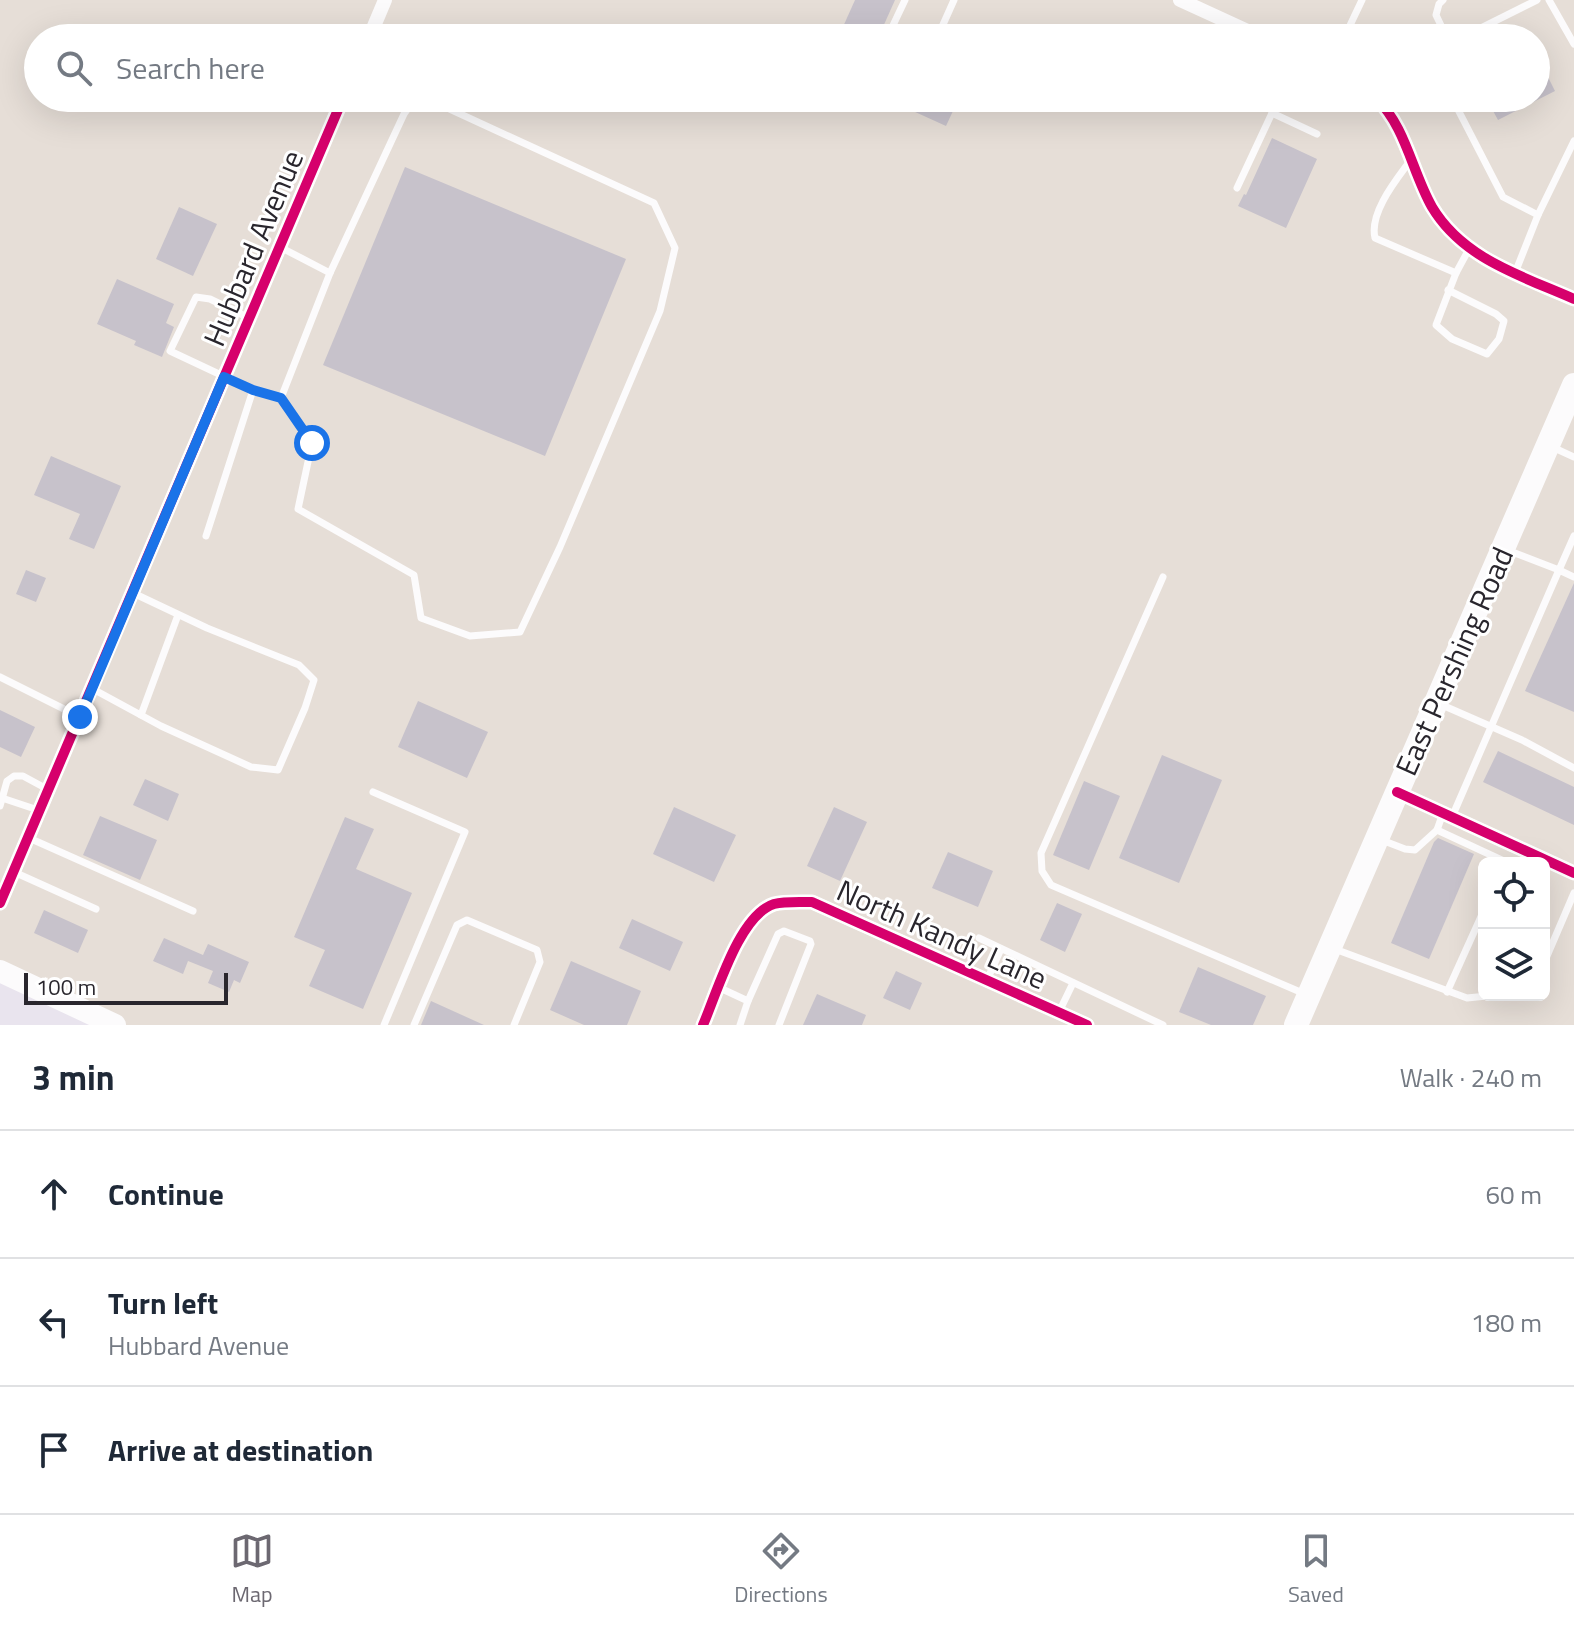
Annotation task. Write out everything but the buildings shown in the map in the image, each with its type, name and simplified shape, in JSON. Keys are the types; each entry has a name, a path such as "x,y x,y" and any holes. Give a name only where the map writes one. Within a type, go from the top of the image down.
{"main road":[{"name":"East Pershing Road","path":"1296,1025 1573,393"}],"street":[{"path":"375,24 385,0"},
{"path":"1180,0 1232,24"},
{"name":"Hubbard Avenue","path":"0,903 337,112"},
{"path":"1386,112 1396,126 1432,207 1455,238 1482,258 1574,299"},
{"path":"1397,792 1574,873"},
{"name":"North Kandy Lane","path":"720,988 753,917 774,904 812,902 1087,1025"},
{"path":"0,971 115,1025"},
{"path":"703,1025 720,988"}],"lane":[{"path":"894,24 905,0"},
{"path":"943,24 954,0"},
{"path":"1351,24 1362,0"},
{"path":"1440,24 1436,15 1443,0"},
{"path":"1485,24 1520,4 1537,0"},
{"path":"1549,0 1574,44"},
{"path":"281,398 330,273 405,112"},
{"path":"249,318 210,299 196,297 170,351 253,390 281,398 312,443 298,509 414,575 421,618 470,636 520,632 560,547 660,311 675,248 654,203 456,112"},
{"path":"1459,112 1503,197 1538,215"},
{"path":"1237,188 1272,113 1317,134"},
{"path":"1515,273 1538,215 1574,141"},
{"path":"1411,159 1380,210 1373,230 1375,238 1456,273"},
{"path":"280,247 330,273"},
{"path":"1448,290 1504,321 1499,339 1487,354 1452,339 1436,325 1448,290 1469,249"},
{"path":"206,536 253,390"},
{"path":"1548,445 1574,457"},
{"path":"1377,838 1415,850 1437,830 1447,815 1492,727 1574,536"},
{"path":"1503,548 1574,577"},
{"path":"1163,577 1041,853 1042,871 1051,885 1308,996"},
{"path":"91,688 251,767 278,770 314,680 299,665 133,593"},
{"path":"141,715 178,615"},
{"path":"0,677 80,717"},
{"path":"1436,702 1574,768"},
{"path":"38,810 1,801 7,781 14,776 23,776 47,789"},
{"path":"373,792 465,832 384,1025"},
{"path":"1437,830 1493,857"},
{"path":"29,838 193,911"},
{"path":"1508,857 1513,845"},
{"path":"14,872 96,909"},
{"path":"1550,949 1574,893"},
{"path":"414,1025 457,925 467,920 537,950 540,962 514,1025"},
{"path":"1447,992 1478,923"},
{"path":"740,1025 778,934 784,931 811,944 779,1025"},
{"path":"979,938 1163,1025"},
{"path":"1329,947 1447,992 1467,998 1478,997"},
{"path":"987,980 1001,949"},
{"path":"1059,1012 1073,983"},
{"path":"720,988 748,1001"}],"shaded area":[{"path":"0,0 1574,0 1574,1025 115,1025 0,971"}],"cycle path":[{"path":"0,903 337,112"},
{"path":"1388,112 1395,122 1432,207 1445,225 1460,240 1495,264 1574,299"},
{"path":"1397,792 1574,873"},
{"path":"703,1025 731,957 750,923 761,911 783,902 812,902 1087,1025"}],"route":[{"path":"80,717 224,377 281,398 312,443"}]}
